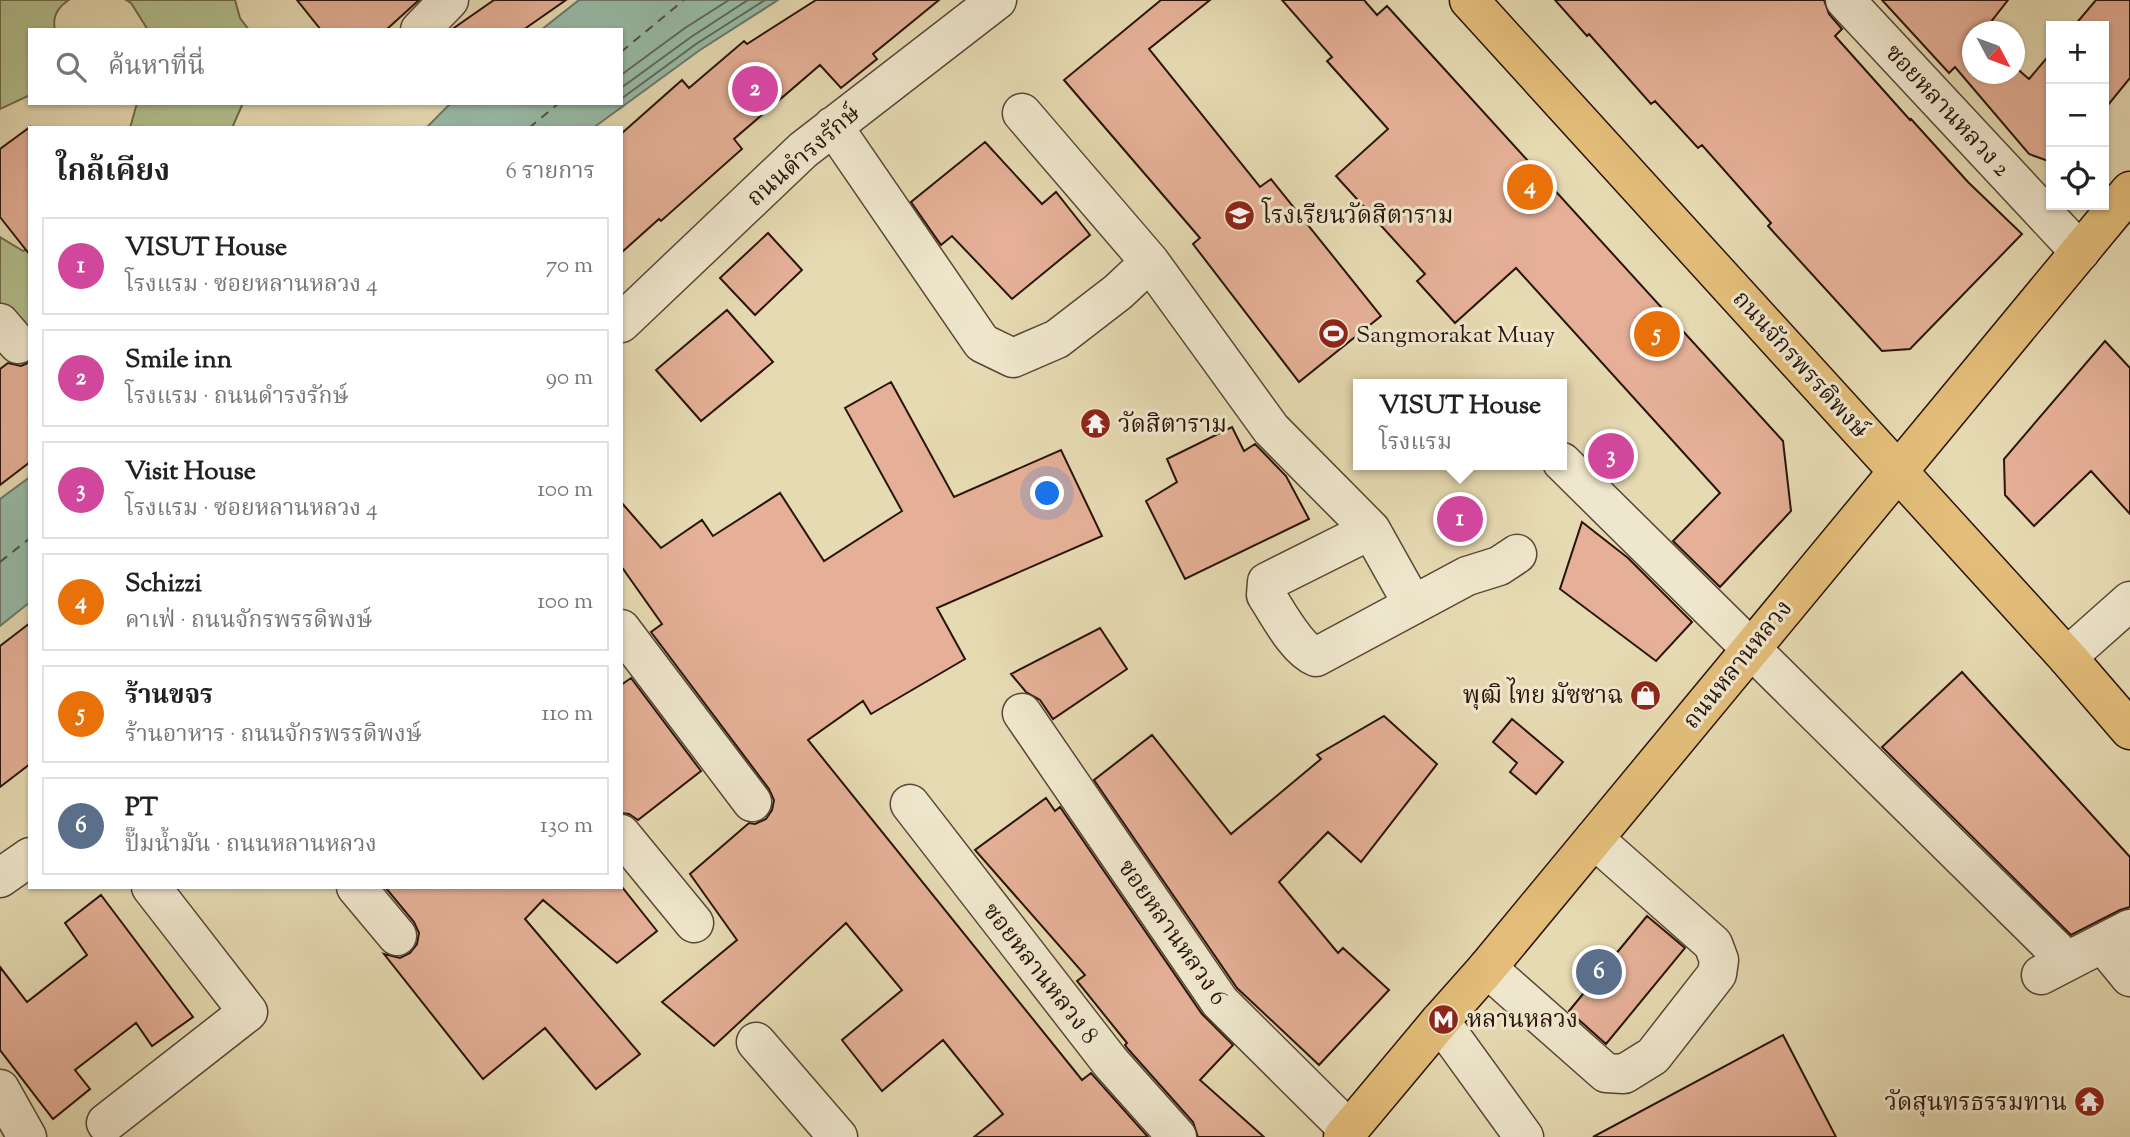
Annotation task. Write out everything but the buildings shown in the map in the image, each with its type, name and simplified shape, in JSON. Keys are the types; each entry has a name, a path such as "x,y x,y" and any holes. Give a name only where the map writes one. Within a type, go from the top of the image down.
{"main road":[{"name":"ถนนจักรพรรดิพงษ์","path":"1469,0 1899,471 2130,730"},
{"name":"ถนนหลานหลวง","path":"1346,1133 1487,968 2130,191"}],"street":[{"path":"422,28 449,0"},
{"name":"ถนนดำรงรักษ์","path":"623,321 803,150 997,0"},
{"name":"ซอยหลานหลวง 2","path":"1845,0 2080,252"},
{"path":"1023,113 1150,262 1271,429 1371,530 1413,605"},
{"path":"833,126 982,343 1013,358 1057,339 1118,292 1150,262"},
{"path":"1567,467 1751,647 2054,968 2117,936 2130,977"},
{"path":"1371,530 1267,582 1266,596 1300,646 1316,657 1467,576 1499,566 1517,554"},
{"path":"2067,657 2130,601"},
{"path":"623,632 752,802"},
{"name":"ซอยหลานหลวง 6","path":"1022,713 1220,1002 1346,1133"},
{"name":"ซอยหลานหลวง 8","path":"910,804 1111,1063 1177,1137"},
{"path":"623,836 694,923"},
{"path":"1487,968 1606,1073 1624,1074 1653,1056 1717,974 1719,960 1713,944 1594,839"},
{"path":"0,878 28,858"},
{"path":"106,1124 248,1012 153,889"},
{"path":"358,889 397,936"},
{"path":"1440,1021 1524,1137"},
{"path":"756,1042 838,1137"},
{"path":"0,1089 27,1137"}],"shaded area":[{"path":"0,0 69,0 57,13 55,28 28,28 28,96 0,109"},
{"path":"126,0 235,0 240,18 248,28 147,28 131,3"},
{"path":"136,105 242,105 233,126 131,126"},
{"path":"0,237 23,251 28,249 28,335 0,313"}],"water":[{"path":"579,0 778,0 700,50 596,126 428,126 449,105 623,105 623,28 544,28"},
{"path":"28,478 28,604 0,626 0,499"}],"ferry route":[{"path":"623,50 684,0"},
{"path":"531,126 557,105"},
{"path":"0,562 28,540"}],"place":[{"name":"Smile inn","path":"755,89"},
{"name":"Schizzi","path":"1530,187"},
{"name":"โรงเรียนวัดสิตาราม","path":"1239,215"},
{"name":"Sangmorakat Muay","path":"1333,334"},
{"name":"ร้านขจร","path":"1657,334"},
{"name":"วัดสิตาราม","path":"1095,424"},
{"name":"Visit House","path":"1611,456"},
{"name":"VISUT House","path":"1460,519"},
{"name":"พุฒิ ไทย มัซซาฉ","path":"1646,695"},
{"name":"PT","path":"1599,972"},
{"name":"หลานหลวง","path":"1444,1019"},
{"name":"วัดสุนทรธรรมทาน","path":"2090,1102"}]}
